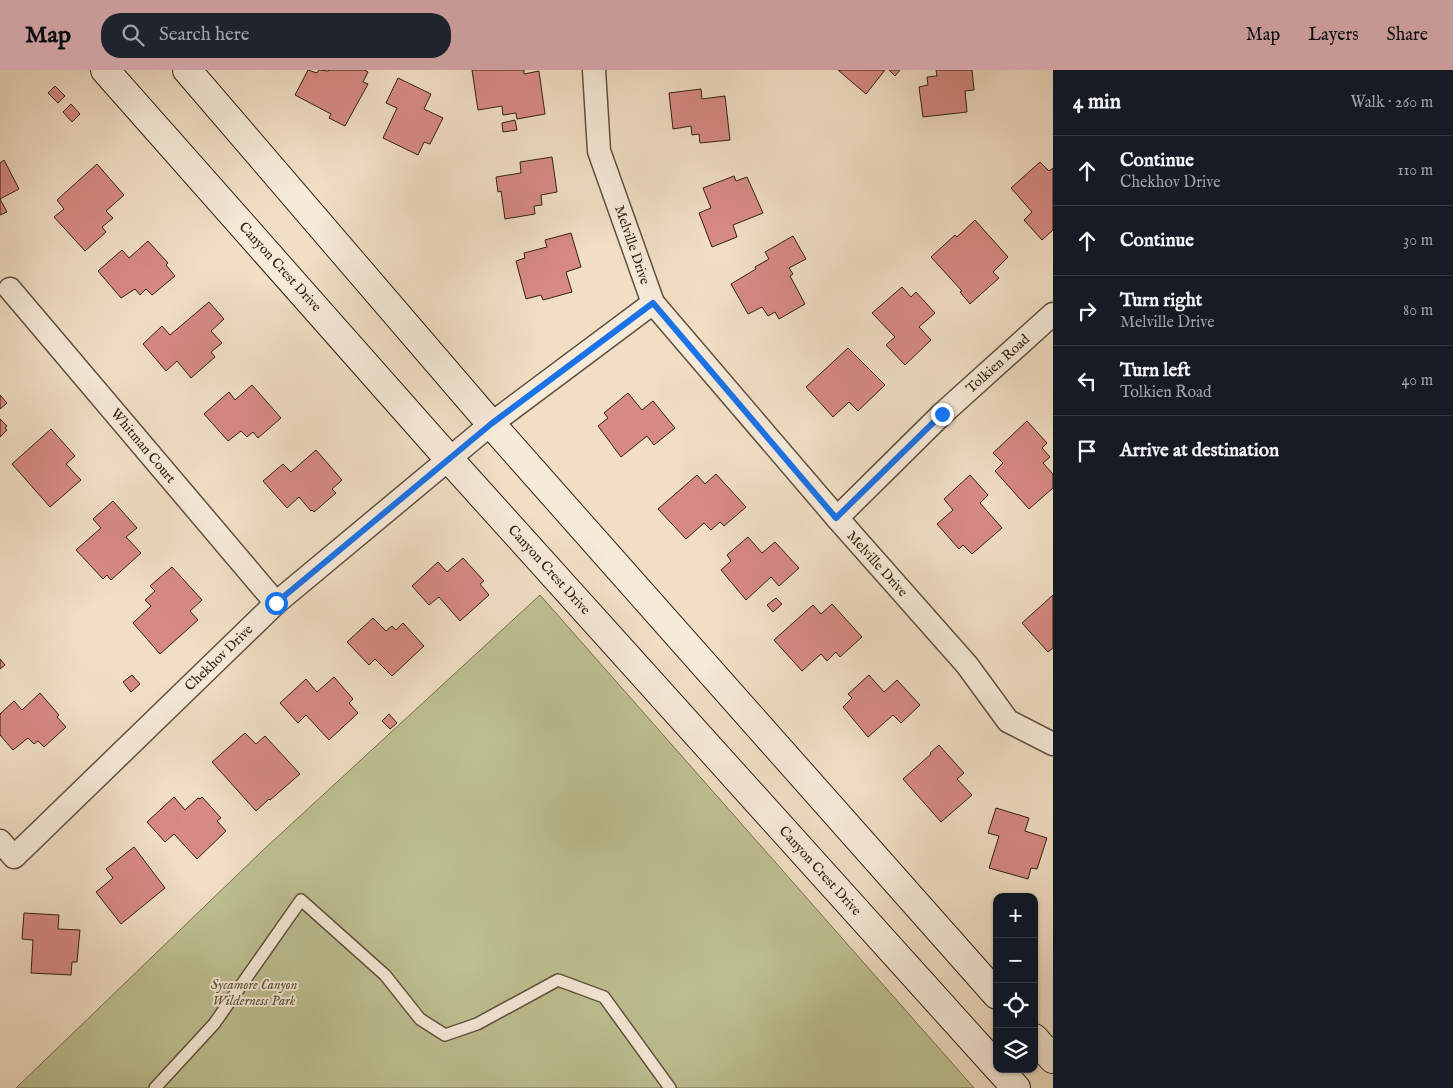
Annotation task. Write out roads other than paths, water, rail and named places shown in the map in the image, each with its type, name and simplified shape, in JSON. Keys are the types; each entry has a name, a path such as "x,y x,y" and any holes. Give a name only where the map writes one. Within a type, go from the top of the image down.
{"main road":[{"name":"Canyon Crest Drive","path":"105,70 449,459 993,1062"},
{"path":"187,70 491,424 993,990"},
{"path":"1038,1042 1053,1059"},
{"name":"Canyon Crest Drive","path":"1002,1073 1016,1088"}],"street":[{"name":"Melville Drive","path":"594,70 599,150 653,303 836,518 967,666 1008,722 1053,744"},
{"name":"Whitman Court","path":"10,289 276,603"},
{"name":"Chekhov Drive","path":"7,848 276,603 491,424 653,303"},
{"name":"Tolkien Road","path":"836,518 942,414 1053,314"}],"lane":[{"path":"154,1088 214,1024 302,900 385,975 420,1019 445,1036 478,1024 558,980 604,997 670,1088"}],"park label":[{"name":"Sycamore Canyon Wilderness Park","path":"254,994"}]}
